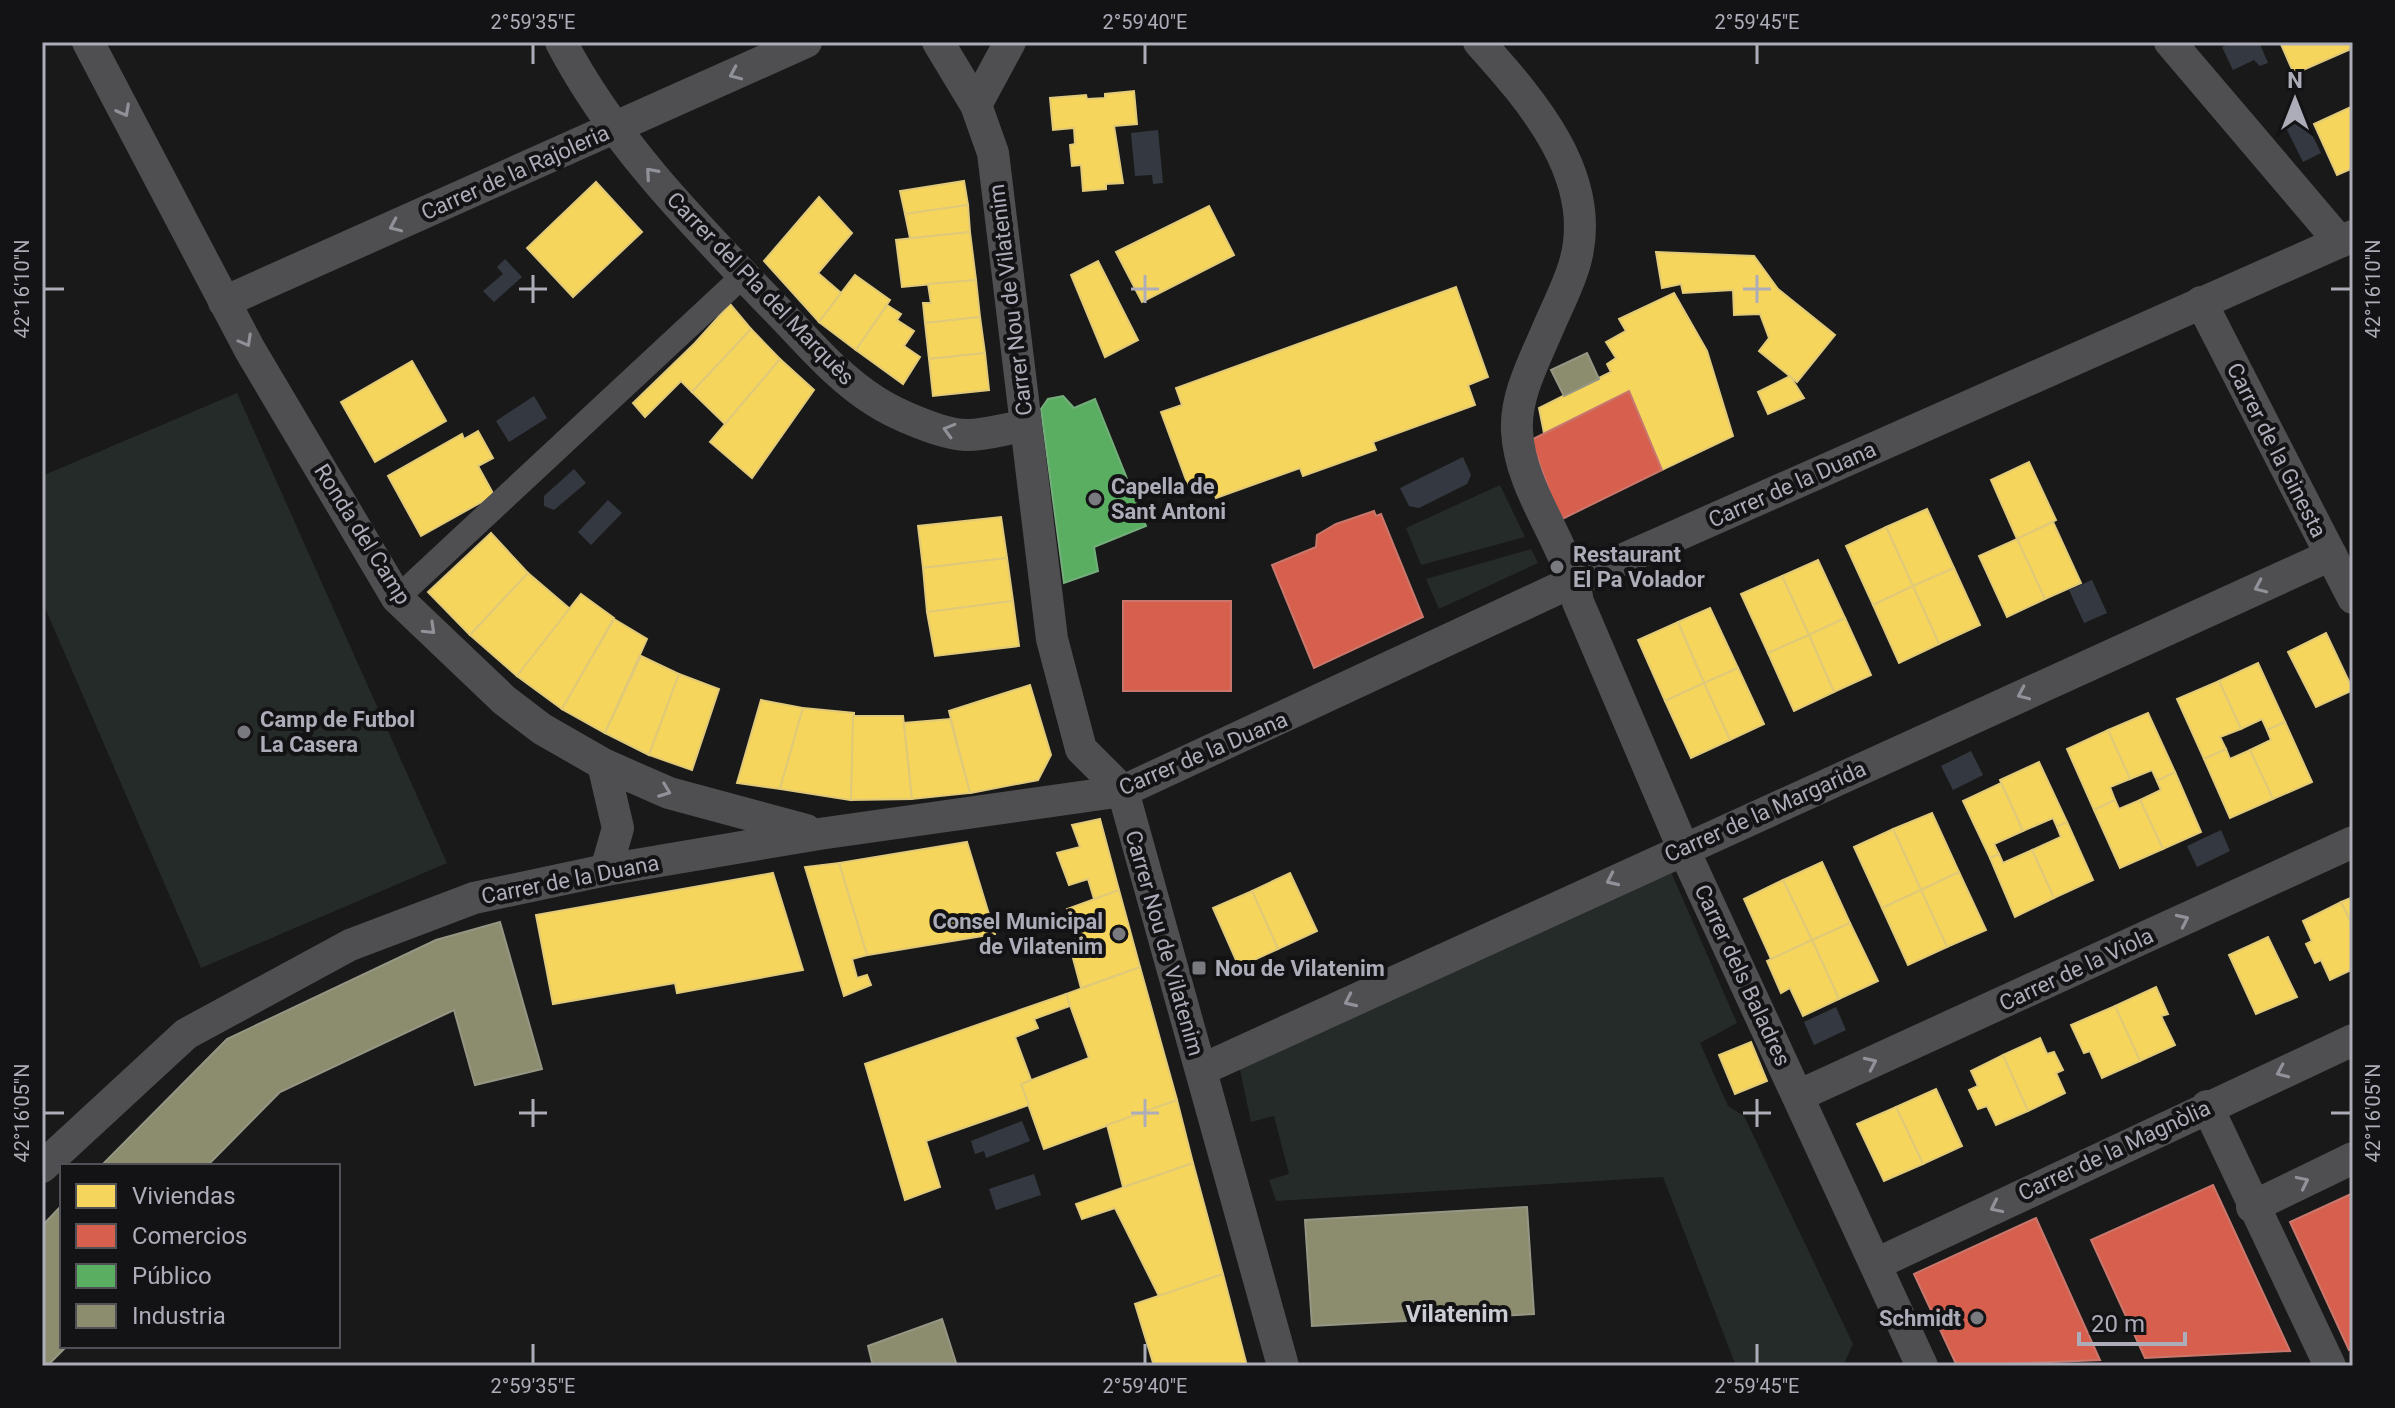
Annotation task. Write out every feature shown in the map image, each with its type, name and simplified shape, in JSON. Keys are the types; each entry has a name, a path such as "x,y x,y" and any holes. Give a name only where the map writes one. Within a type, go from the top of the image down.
{"street":[{"name":"Ronda del Camp","path":"88,42 224,302 397,598 504,700 542,729 603,764 669,793 819,834"},
{"name":"Carrer del Pla del Marquès","path":"561,42 579,76 614,128 744,275 837,370 875,401 917,421 965,435 1025,426"},
{"name":"Carrer de la Rajoleria","path":"224,302 806,42"},
{"name":"Carrer Nou de Vilatenim","path":"938,42 976,105 993,153 1052,639 1081,749 1123,791 1283,1366"},
{"path":"976,105 1010,42"},
{"name":"Carrer dels Baladres","path":"1479,42 1552,135 1573,179 1580,227 1575,264 1523,388 1516,430 1523,465 1683,848 1800,1095 1922,1366"},
{"path":"2170,42 2346,239"},
{"name":"Carrer de la Duana","path":"42,1167 186,1034 350,945 474,898 606,870 819,834 1123,791 1574,581 2346,239"},
{"path":"397,598 744,275"},
{"name":"Carrer de la Ginesta","path":"2201,302 2353,598"},
{"name":"Carrer de la Margarida","path":"1201,1070 2331,555"},
{"path":"603,764 618,828 606,870"},
{"name":"Carrer de la Viola","path":"1800,1095 2353,842"},
{"name":"Carrer de la Magnòlia","path":"1876,1264 2353,1040"},
{"path":"2207,1106 2252,1207 2330,1366"},
{"path":"2252,1207 2353,1158"}],"shaded area":[{"path":"2232,42 2259,42 2268,63 2260,66 2254,60 2233,70 2222,47"},
{"path":"2304,118 2321,153 2303,162 2286,128"},
{"path":"1158,130 1163,183 1153,184 1152,175 1135,176 1131,133"},
{"path":"505,259 522,277 494,302 483,291 503,274 497,267"},
{"name":"Camp de Futbol La Casera","path":"237,393 447,863 201,968 42,601 42,476"},
{"path":"534,396 547,418 509,442 496,421"},
{"path":"1463,457 1471,475 1467,484 1419,508 1409,506 1400,488"},
{"path":"574,469 586,483 554,510 544,506 544,496"},
{"path":"1500,485 1525,537 1421,565 1406,528"},
{"path":"608,500 622,513 591,545 578,532"},
{"path":"1531,549 1538,563 1439,609 1426,579"},
{"path":"2092,580 2107,613 2084,623 2069,590"},
{"path":"1971,751 1983,775 1953,790 1941,766"},
{"path":"2221,830 2230,851 2197,867 2187,846"},
{"path":"1671,872 1737,1023 1700,1043 1728,1106 1744,1116 1853,1344 1843,1366 1736,1366 1663,1177 1276,1201 1269,1180 1289,1174 1274,1116 1251,1122 1239,1065"},
{"path":"1836,1007 1846,1030 1814,1045 1804,1022"},
{"path":"1022,1121 1030,1141 986,1158 984,1151 975,1154 971,1141"},
{"path":"1034,1174 1041,1195 996,1210 989,1189"}],"building: Viviendas":[{"path":"2280,42 2353,42 2353,48 2294,74"},
{"path":"1134,91 1137,124 1114,126 1123,183 1106,184 1106,189 1083,191 1081,165 1072,166 1070,145 1075,144 1074,128 1053,130 1050,98 1086,95 1087,99 1105,98 1105,94"},
{"path":"2353,106 2353,168 2337,175 2314,124"},
{"path":"964,181 968,205 905,214 900,191"},
{"path":"596,182 642,232 573,297 527,248"},
{"path":"819,197 852,233 818,273 841,293 819,322 764,261"},
{"path":"968,205 970,232 910,238 905,214"},
{"path":"1209,206 1234,255 1142,302 1116,252"},
{"path":"970,232 976,280 902,287 896,240"},
{"path":"1656,252 1754,256 1778,289 1835,335 1797,382 1759,351 1769,338 1760,314 1734,315 1733,290 1683,293 1681,284 1662,288"},
{"path":"1098,261 1138,340 1105,357 1071,275"},
{"path":"855,275 890,300 856,350 819,322"},
{"path":"976,280 980,317 925,323 923,303 931,303 928,284"},
{"path":"1456,287 1488,377 1468,385 1475,405 1373,442 1376,450 1303,476 1300,468 1216,498 1209,481 1189,488 1161,412 1182,405 1176,388"},
{"path":"1674,293 1707,351 1733,436 1662,470 1629,391 1544,433 1539,408 1611,372 1607,364 1616,358 1606,342 1626,331 1619,319"},
{"path":"730,304 751,329 692,392 681,381 645,417 633,403"},
{"path":"887,305 901,314 897,320 914,331 904,346 920,357 903,384 856,350"},
{"path":"980,317 985,353 929,359 925,323"},
{"path":"751,329 780,359 725,424 692,392"},
{"path":"985,353 989,390 933,396 929,359"},
{"path":"780,359 814,390 752,478 710,442"},
{"path":"412,361 446,421 375,462 341,402"},
{"path":"1790,376 1804,398 1768,414 1758,392"},
{"path":"478,431 493,458 478,466 494,495 421,536 388,476 462,434 464,439"},
{"path":"2029,462 2056,520 2017,539 1991,480"},
{"path":"1927,509 1954,568 1913,586 1886,527"},
{"path":"1001,517 1007,558 923,568 918,526"},
{"path":"2053,522 2081,583 2045,599 2017,539"},
{"path":"1886,527 1913,586 1873,605 1846,546"},
{"path":"491,533 528,573 470,635 428,592"},
{"path":"2017,539 2045,599 2007,617 1979,556"},
{"path":"1007,558 1013,601 927,612 923,568"},
{"path":"1818,560 1845,618 1809,635 1782,576"},
{"path":"1954,568 1980,625 1939,644 1913,586"},
{"path":"528,573 570,609 517,676 470,635"},
{"path":"1782,576 1809,635 1768,653 1741,594"},
{"path":"1913,586 1939,644 1899,663 1873,605"},
{"path":"581,594 614,618 562,709 517,676"},
{"path":"1013,601 1019,646 935,656 927,612"},
{"path":"1710,608 1738,668 1704,683 1678,622"},
{"path":"1845,618 1871,675 1834,692 1809,635"},
{"path":"614,619 647,639 605,733 562,709"},
{"path":"1678,622 1704,683 1665,701 1638,640"},
{"path":"2326,633 2353,690 2316,707 2288,652"},
{"path":"1809,635 1834,692 1794,711 1768,653"},
{"path":"641,656 679,674 649,755 605,733"},
{"path":"2258,663 2285,722 2267,730 2262,719 2241,729 2219,681"},
{"path":"1738,668 1764,724 1730,740 1704,683"},
{"path":"679,674 719,689 692,770 649,755"},
{"path":"2219,681 2241,729 2220,737 2226,749 2204,759 2177,699"},
{"path":"1704,683 1730,740 1691,758 1665,701"},
{"path":"1030,685 1051,755 1038,780 970,793 949,711"},
{"path":"761,700 803,708 780,789 737,783"},
{"path":"803,708 854,713 851,800 780,789"},
{"path":"2148,713 2175,772 2157,781 2152,770 2130,779 2108,730"},
{"path":"853,716 903,716 912,799 851,800"},
{"path":"950,719 970,793 912,799 904,723"},
{"path":"2285,722 2312,782 2273,799 2250,750 2271,740 2267,730"},
{"path":"2108,730 2130,779 2110,787 2115,800 2094,810 2067,749"},
{"path":"2226,749 2230,759 2250,750 2273,799 2230,818 2204,759"},
{"path":"2039,762 2067,822 2057,827 2053,818 2023,831 2000,780"},
{"path":"2175,772 2201,832 2163,849 2140,800 2161,790 2157,781"},
{"path":"2001,783 2023,831 1994,844 1999,854 1990,858 1963,801"},
{"path":"2115,800 2119,809 2140,800 2163,849 2120,868 2094,810"},
{"path":"1932,813 1959,872 1921,890 1893,829"},
{"path":"1100,819 1119,890 1094,899 1088,879 1069,885 1057,853 1080,847 1072,825"},
{"path":"2067,822 2093,880 2054,898 2032,850 2061,837 2057,827"},
{"path":"1893,829 1921,890 1882,908 1854,847"},
{"path":"967,842 995,934 867,955 839,863"},
{"path":"2032,850 2054,898 2015,917 1990,858 1999,854 2003,863"},
{"path":"1822,862 1850,923 1812,940 1783,880"},
{"path":"839,863 867,955 852,959 857,978 867,975 871,985 844,996 805,867"},
{"path":"1959,872 1986,930 1947,947 1921,890"},
{"path":"773,873 803,970 677,993 675,983 553,1004 536,915"},
{"path":"1290,873 1317,931 1278,949 1252,891"},
{"path":"1783,880 1812,940 1771,959 1744,899"},
{"path":"1119,890 1140,967 1081,988 1070,947 1077,944 1067,909"},
{"path":"1921,890 1947,947 1908,965 1882,908"},
{"path":"1252,891 1278,949 1239,967 1213,908"},
{"path":"2353,897 2353,927 2341,902"},
{"path":"2341,902 2353,927 2353,969 2330,980 2321,960 2315,963 2306,944 2312,941 2303,921"},
{"path":"1850,923 1878,981 1839,999 1812,940"},
{"path":"2268,937 2297,997 2256,1014 2229,955"},
{"path":"1812,940 1839,999 1803,1016 1790,988 1781,993 1767,961"},
{"path":"1140,967 1177,1100 1044,1149 1021,1084 1089,1058 1066,994"},
{"path":"2156,987 2168,1014 2161,1016 2175,1045 2140,1061 2115,1006"},
{"path":"1066,994 1070,1006 1034,1019 1038,1028 1015,1037 1031,1080 1021,1084 1029,1105 926,1141 940,1187 905,1200 865,1064"},
{"path":"2115,1006 2140,1061 2102,1078 2090,1051 2084,1053 2071,1025"},
{"path":"2040,1038 2047,1054 2054,1052 2063,1070 2056,1073 2065,1093 2028,1111 2003,1055"},
{"path":"1751,1042 1767,1081 1735,1094 1719,1055"},
{"path":"2003,1055 2028,1111 1996,1125 1987,1106 1978,1109 1969,1090 1978,1086 1971,1071"},
{"path":"1936,1089 1962,1146 1923,1164 1896,1107"},
{"path":"1177,1100 1193,1163 1123,1187 1107,1125"},
{"path":"1896,1107 1923,1164 1884,1181 1857,1124"},
{"path":"1193,1163 1223,1274 1159,1296 1115,1208 1082,1219 1076,1204"},
{"path":"1223,1274 1247,1366 1154,1366 1135,1304"}],"building: Comercios":[{"path":"1629,391 1662,470 1560,520 1531,440"},
{"path":"1374,511 1376,516 1381,514 1423,617 1314,668 1272,565 1316,547 1317,535 1336,524"},
{"path":"1123,601 1231,601 1231,691 1123,691"},
{"path":"2213,1185 2290,1351 2145,1358 2091,1240"},
{"path":"2353,1193 2353,1349 2349,1350 2290,1222"},
{"path":"2036,1218 2100,1360 1957,1366 1914,1274"}],"building: Público":[{"name":"Capella de Sant Antoni","path":"1063,396 1074,408 1095,399 1146,526 1094,547 1098,571 1064,583 1041,409 1048,399"}],"building: Industria":[{"path":"1587,353 1599,379 1564,396 1551,370"},
{"path":"500,922 542,1069 475,1085 454,1010 280,1092 209,1164 103,1164 227,1039 436,940"},
{"path":"60,1207 60,1348 65,1348 47,1366 42,1366 42,1226"},
{"path":"1527,1207 1534,1314 1312,1326 1305,1220"},
{"path":"942,1319 957,1366 873,1366 868,1346"}],"place":[{"name":"Capella de Sant Antoni","path":"1095,499"},
{"name":"Restaurant El Pa Volador","path":"1557,567"},
{"name":"Camp de Futbol La Casera","path":"244,732"},
{"name":"Consel Municipal de Vilatenim","path":"1119,934"},
{"name":"Nou de Vilatenim","path":"1199,968"},
{"name":"Schmidt","path":"1977,1318"}],"district":[{"name":"Vilatenim","path":"1457,1314"}]}
